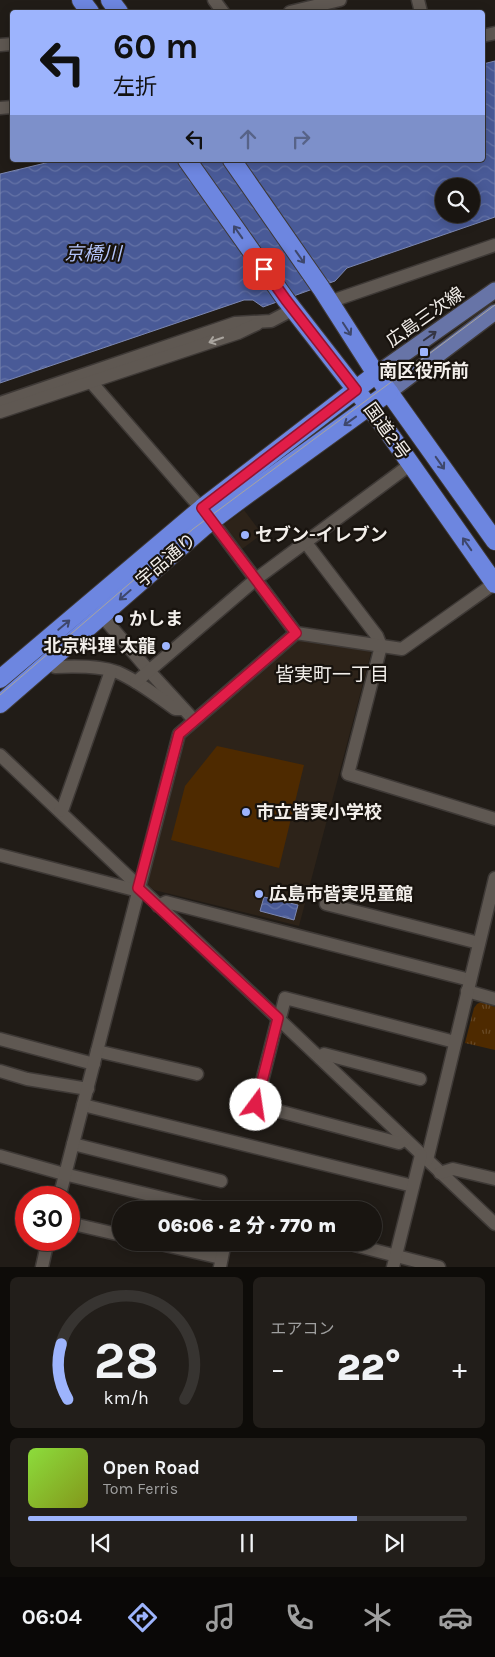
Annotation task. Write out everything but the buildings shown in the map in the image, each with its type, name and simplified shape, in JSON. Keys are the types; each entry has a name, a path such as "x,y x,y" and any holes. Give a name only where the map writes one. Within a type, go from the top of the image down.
{"highway":[{"name":"国道2号","path":"188,162 290,305 370,406 495,584"},
{"name":"国道2号","path":"233,162 325,295 376,374 495,541"},
{"name":"宇品通り","path":"0,679 96,609 376,374"},
{"name":"宇品通り","path":"207,515 389,392"},
{"name":"宇品通り","path":"0,704 49,661 96,609"}],"main road":[{"name":"広島三次線","path":"376,374 495,290"},
{"name":"広島三次線","path":"389,392 495,312"}],"street":[{"path":"298,10 339,0"},
{"path":"325,295 495,245"},
{"path":"0,403 235,323 270,321 290,305"},
{"path":"0,412 238,333 261,322"},
{"path":"91,382 207,515 296,633 402,649 495,584"},
{"path":"136,682 256,579 411,464"},
{"path":"306,543 377,636 381,646 348,774 495,819"},
{"path":"96,609 194,720"},
{"path":"62,1186 179,734 296,633"},
{"path":"49,661 55,667 78,666 111,670 136,682 175,709 184,709"},
{"path":"60,811 63,808 111,670"},
{"path":"0,755 138,888 495,1224"},
{"path":"0,855 131,889 138,888"},
{"path":"394,1261 413,1186 424,1157 455,1042 495,878"},
{"path":"158,906 166,902 469,985 495,999"},
{"path":"326,904 479,943"},
{"path":"405,1140 399,1143 256,1105 278,1018 286,998 455,1042"},
{"path":"0,1040 94,1064"},
{"path":"97,1050 197,1074"},
{"path":"320,1058 324,1054 420,1079"},
{"path":"0,1071 26,1078 88,1089"},
{"path":"84,1105 413,1186"},
{"path":"73,1144 221,1181"},
{"path":"0,1156 175,1201"},
{"path":"440,1172 453,1169 495,1179"},
{"path":"80,1226 112,1233"},
{"path":"42,1267 46,1251"},
{"path":"182,1251 221,1263"},
{"path":"367,1251 394,1261 439,1267"}],"shaded area":[{"path":"244,510 262,534 238,552 221,527"},
{"name":"市立皆実小学校","path":"301,639 367,649 371,653 299,926 154,890 145,883 182,741 296,641"}],"green space":[{"path":"217,746 304,765 279,868 171,840 185,786"},
{"path":"481,1002 495,1007 495,1050 465,1043 474,1008"}],"water":[{"name":"京橋川","path":"495,61 495,217 480,222 480,178 435,178 435,223 478,223 347,268 335,281 263,307 253,300 244,300 0,383 0,174 50,162 485,162 485,64"},
{"path":"264,897 298,905 294,920 260,911"}],"tram line":[{"path":"0,695 193,529 495,305"}],"place":[{"name":"南区役所前","path":"424,352"},
{"name":"セブン-イレブン","path":"245,535"},
{"name":"かしま","path":"119,619"},
{"name":"北京料理 太龍","path":"166,646"},
{"name":"市立皆実小学校","path":"246,812"},
{"name":"広島市皆実児童館","path":"259,894"}],"district":[{"name":"皆実町一丁目","path":"332,674"}],"route":[{"path":"256,1105 278,1018 138,888 179,734 296,633 202,508 356,390 264,269"}]}
